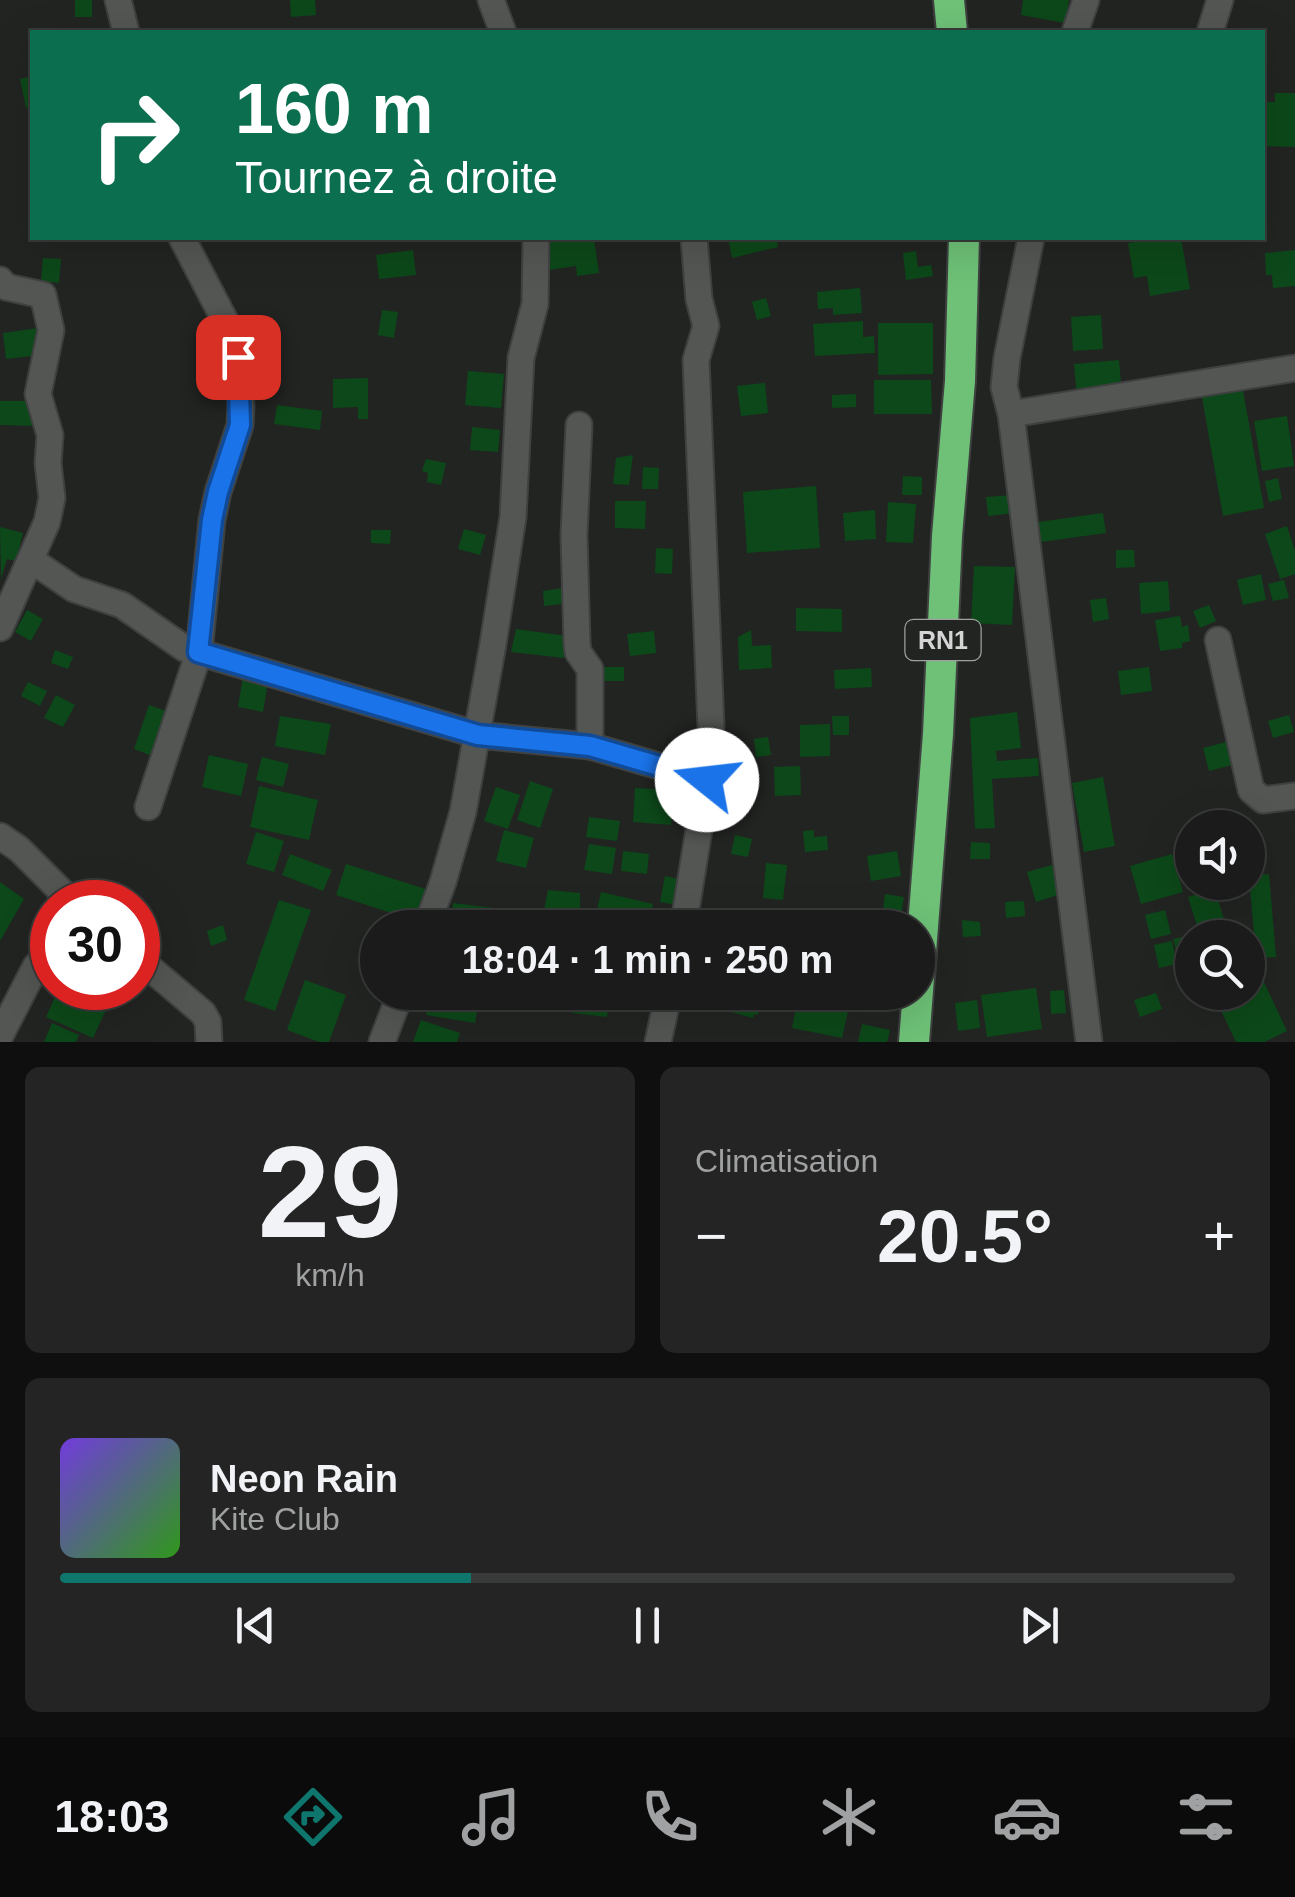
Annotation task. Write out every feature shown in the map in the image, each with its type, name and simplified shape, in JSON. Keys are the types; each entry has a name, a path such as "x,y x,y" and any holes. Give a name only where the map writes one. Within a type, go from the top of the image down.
{"highway":[{"path":"949,0 952,30"},
{"name":"RN1","path":"914,1042 960,381 964,240"}],"street":[{"path":"118,0 126,30"},
{"path":"491,0 501,30"},
{"path":"1076,30 1086,0"},
{"path":"1211,30 1220,0"},
{"path":"148,807 198,652 212,520 240,425 241,385 233,336 183,240"},
{"path":"432,910 458,830 478,735 513,517 522,358 534,304 536,240"},
{"path":"686,910 712,727 696,360 706,326 698,300 694,240"},
{"path":"1031,240 1004,387 1089,1042"},
{"path":"0,280 6,287 42,295 51,330 38,394 50,435 52,498 47,522 0,628"},
{"path":"1010,414 1295,368"},
{"path":"960,381 1004,387"},
{"path":"579,425 574,535 576,643 590,669 590,746"},
{"path":"31,560 74,589 122,605 167,638 198,652 478,735 590,746 707,780"},
{"path":"1218,640 1251,790 1262,800 1295,796"},
{"path":"0,836 50,880"},
{"path":"160,976 203,1012 209,1042"},
{"path":"0,1036 30,978"},
{"path":"382,1042 394,1010"},
{"path":"658,1042 665,1010"}],"building":[{"path":"75,0 92,0 92,17 75,17"},
{"path":"290,0 315,0 316,15 291,17"},
{"path":"1023,0 1069,0 1065,23 1021,15"},
{"path":"30,76 30,107 26,108 20,79"},
{"path":"1275,93 1295,93 1295,147 1265,146 1265,102 1275,102"},
{"path":"545,240 594,240 599,273 577,276 576,266 549,270"},
{"path":"728,240 776,240 778,247 732,258"},
{"path":"1181,240 1190,289 1150,296 1147,276 1134,278 1128,243"},
{"path":"413,250 416,275 379,279 376,255"},
{"path":"1295,250 1295,286 1273,288 1272,275 1266,275 1265,253"},
{"path":"916,251 918,267 931,265 933,276 906,280 903,253"},
{"path":"43,258 61,259 59,283 41,281"},
{"path":"860,288 862,313 833,315 833,308 818,309 817,292"},
{"path":"766,298 771,316 757,320 752,302"},
{"path":"382,310 398,312 394,338 378,335"},
{"path":"1101,315 1103,349 1073,351 1071,317"},
{"path":"863,321 863,337 874,336 875,353 815,356 813,324"},
{"path":"878,323 933,323 933,374 878,375"},
{"path":"38,328 41,355 6,359 3,333"},
{"path":"1119,360 1122,394 1077,399 1074,364"},
{"path":"468,371 504,374 501,408 465,405"},
{"path":"368,378 368,419 358,419 358,407 333,408 333,379"},
{"path":"874,380 931,380 932,414 874,414"},
{"path":"765,383 768,413 741,416 737,386"},
{"path":"1242,385 1264,508 1223,516 1201,392"},
{"path":"856,394 856,407 832,408 832,395"},
{"path":"0,401 36,401 35,426 0,425"},
{"path":"277,405 322,411 320,430 274,424"},
{"path":"1287,416 1294,466 1262,471 1254,421"},
{"path":"472,427 500,430 498,452 470,450"},
{"path":"633,455 629,485 613,484 616,458"},
{"path":"426,459 446,463 441,485 427,482 428,473 422,471"},
{"path":"643,467 659,468 658,489 642,489"},
{"path":"903,476 922,477 922,495 902,495"},
{"path":"1278,478 1282,499 1269,502 1265,481"},
{"path":"816,486 820,548 747,553 743,492"},
{"path":"1013,495 1015,513 988,516 986,497"},
{"path":"615,501 646,501 645,529 615,528"},
{"path":"888,502 916,504 913,543 886,542"},
{"path":"875,510 876,539 845,541 843,513"},
{"path":"1103,513 1106,533 1041,542 1038,522"},
{"path":"1287,526 1295,551 1295,574 1280,579 1265,534"},
{"path":"0,527 23,533 16,561 7,559 1,579"},
{"path":"464,529 486,535 480,555 458,549"},
{"path":"371,530 391,530 390,544 371,543"},
{"path":"656,548 673,549 672,574 655,573"},
{"path":"1116,550 1134,550 1135,567 1116,568"},
{"path":"974,566 1015,567 1012,625 971,623"},
{"path":"1261,574 1266,600 1243,605 1237,580"},
{"path":"1284,580 1289,598 1273,601 1268,584"},
{"path":"1168,581 1170,611 1141,614 1139,583"},
{"path":"569,587 571,603 544,606 543,591"},
{"path":"1106,598 1109,619 1093,622 1090,600"},
{"path":"1209,605 1216,621 1200,628 1193,611"},
{"path":"796,608 842,609 842,632 796,631"},
{"path":"27,610 43,619 31,641 15,632"},
{"path":"1180,616 1182,627 1188,625 1190,641 1182,643 1182,648 1160,651 1155,620"},
{"path":"516,629 567,636 564,658 511,652"},
{"path":"751,630 752,646 771,645 772,668 739,670 738,637"},
{"path":"654,631 656,653 630,656 627,634"},
{"path":"55,650 73,657 68,669 51,663"},
{"path":"599,667 624,667 624,681 599,681"},
{"path":"1149,667 1152,691 1121,695 1118,671"},
{"path":"871,668 872,687 835,689 834,670"},
{"path":"244,671 269,676 263,712 238,707"},
{"path":"28,682 47,691 40,706 21,696"},
{"path":"56,695 75,705 63,727 44,718"},
{"path":"149,705 184,717 168,762 134,749"},
{"path":"1017,712 1021,748 996,751 997,761 1038,758 1039,776 992,779 995,828 975,829 970,718"},
{"path":"1289,715 1294,732 1273,738 1268,721"},
{"path":"280,716 331,724 325,755 275,746"},
{"path":"832,716 849,716 849,735 833,735"},
{"path":"830,724 830,756 800,757 800,725"},
{"path":"768,737 771,755 756,757 754,739"},
{"path":"1234,740 1240,763 1209,771 1203,748"},
{"path":"209,755 248,764 241,796 202,787"},
{"path":"262,757 289,764 283,787 256,780"},
{"path":"800,766 801,795 775,796 774,767"},
{"path":"1103,777 1115,846 1084,852 1072,783"},
{"path":"530,781 553,789 540,828 517,820"},
{"path":"259,786 318,800 309,840 250,827"},
{"path":"496,787 520,795 508,829 484,821"},
{"path":"635,788 673,790 671,825 633,822"},
{"path":"589,817 620,821 617,841 586,837"},
{"path":"504,830 534,838 526,868 496,861"},
{"path":"814,830 814,837 827,836 828,850 805,852 803,831"},
{"path":"256,832 284,841 274,872 246,864"},
{"path":"735,835 752,839 748,857 731,854"},
{"path":"971,842 990,843 990,859 970,859"},
{"path":"589,844 616,848 612,874 584,870"},
{"path":"623,851 649,854 647,874 621,871"},
{"path":"897,851 901,876 871,881 867,856"},
{"path":"290,854 332,870 323,891 282,875"},
{"path":"1172,854 1175,894 1141,904 1130,866"},
{"path":"766,863 787,865 783,900 763,898"},
{"path":"346,864 432,891 426,910 382,910 336,895"},
{"path":"1052,865 1061,894 1036,902 1027,872"},
{"path":"1265,874 1269,874 1276,957 1265,958 1265,920 1253,920 1251,900 1265,900"},
{"path":"665,876 687,881 681,906 660,902"},
{"path":"0,882 24,899 0,941"},
{"path":"548,890 580,893 580,910 544,910"},
{"path":"601,892 653,904 652,910 597,910"},
{"path":"885,894 904,897 902,910 883,910"},
{"path":"279,900 311,910 275,1011 244,1000"},
{"path":"1189,900 1218,900 1224,920 1195,920"},
{"path":"1024,901 1025,916 1006,918 1005,902"},
{"path":"453,903 510,910 452,910"},
{"path":"1165,910 1171,934 1151,939 1145,915"},
{"path":"962,920 980,922 981,936 963,937"},
{"path":"223,925 227,940 211,946 207,931"},
{"path":"1172,941 1175,964 1159,968 1154,945"},
{"path":"305,980 346,995 329,1042 287,1030"},
{"path":"1265,984 1287,1031 1264,1042 1236,1042 1221,1010 1265,1010"},
{"path":"1036,988 1042,1029 987,1037 981,995"},
{"path":"1064,990 1066,1013 1051,1014 1050,991"},
{"path":"1156,993 1162,1009 1140,1017 1134,1000"},
{"path":"977,1000 980,1028 958,1031 955,1003"},
{"path":"49,1010 106,1010 93,1038 46,1017"},
{"path":"427,1010 477,1010 475,1023 426,1015"},
{"path":"572,1010 608,1010 607,1017"},
{"path":"723,1010 759,1010 753,1018"},
{"path":"795,1010 848,1010 842,1038 792,1028"},
{"path":"421,1020 460,1033 457,1042 413,1042"},
{"path":"52,1023 79,1035 76,1042 44,1042"},
{"path":"862,1024 890,1030 887,1042 858,1042"}],"route":[{"path":"238,357 240,425 212,520 198,652 478,735 590,746 707,780"}]}
